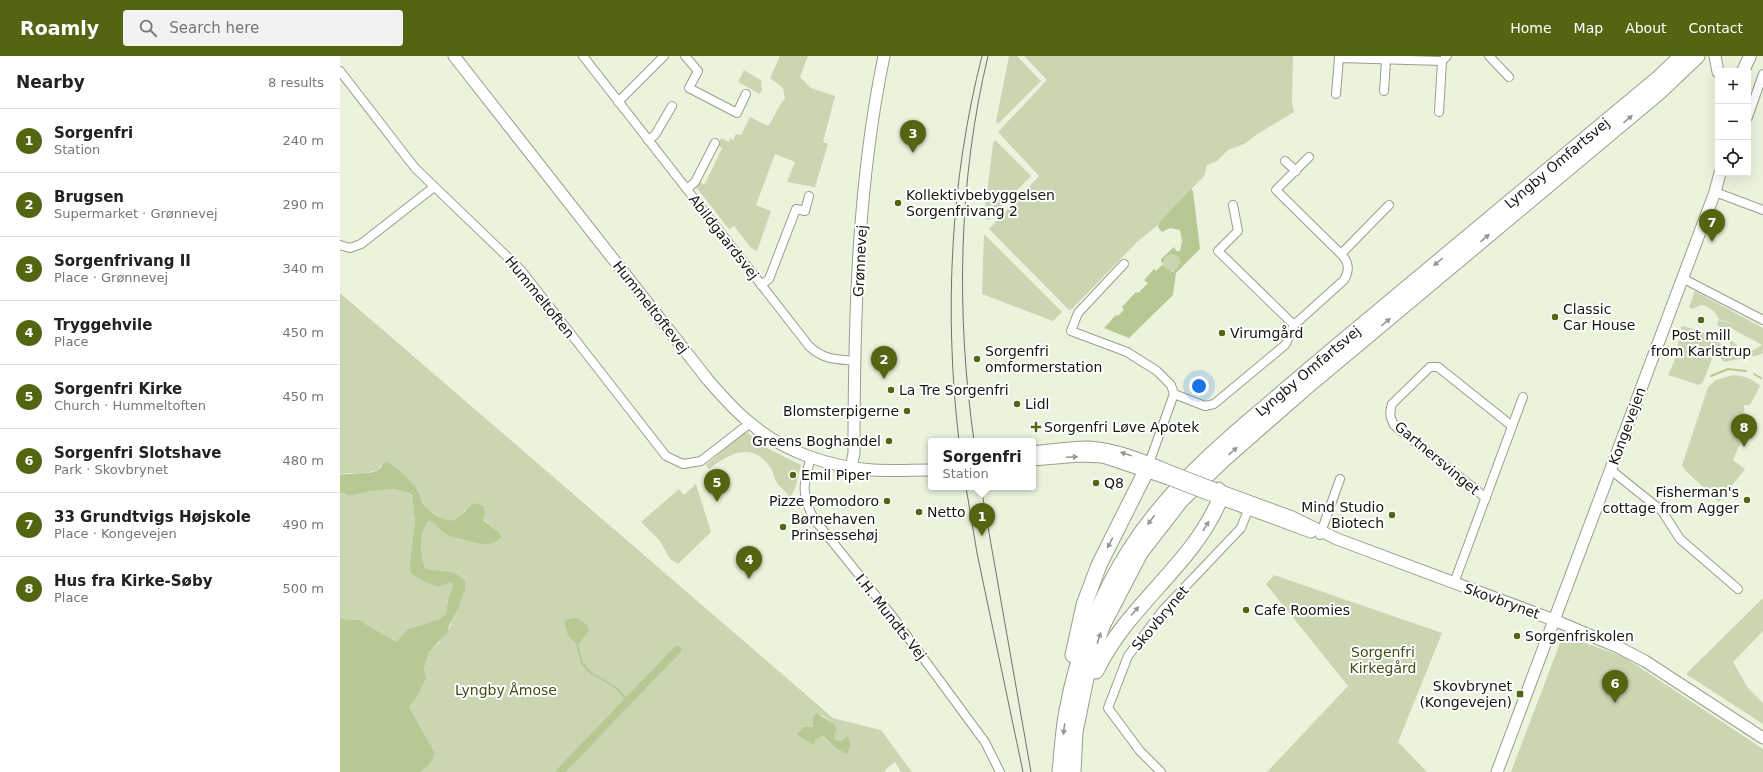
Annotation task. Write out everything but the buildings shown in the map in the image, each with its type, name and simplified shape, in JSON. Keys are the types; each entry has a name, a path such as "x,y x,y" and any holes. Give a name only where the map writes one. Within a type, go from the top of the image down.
{"highway":[{"name":"Lyngby Omfartsvej","path":"1060,772 1067,710 1078,666 1088,637 1110,584 1131,548 1175,490 1217,449 1296,380 1659,78 1691,57"},
{"name":"Lyngby Omfartsvej","path":"1072,772 1075,732 1086,678 1102,626 1140,553 1186,494 1300,393 1659,92 1691,57"},
{"path":"1067,710 1069,672 1084,605 1098,565 1147,467"},
{"path":"1075,732 1093,678 1104,654 1134,612 1189,551 1201,534 1216,493"}],"main road":[{"path":"1744,68 1750,56"}],"street":[{"name":"Hummeltoftevej","path":"454,56 708,380 734,409 750,423 786,447 811,457 851,468 873,470 928,470"},
{"name":"Abildgaardsvej","path":"583,56 809,346 818,354 829,359 855,361"},
{"path":"618,102 664,56"},
{"path":"685,56 698,71 689,88 737,113 746,94"},
{"name":"Grønnevej","path":"851,468 854,453 855,361 864,186 870,135 884,56"},
{"path":"1489,56 1509,78"},
{"path":"1715,56 1717,68"},
{"path":"1336,94 1339,58 1386,60 1444,58 1439,112"},
{"path":"1384,91 1386,60"},
{"name":"Hummeltoften","path":"340,71 398,146 434,187 521,270 669,458 683,464 701,461 750,423"},
{"path":"1751,108 1763,74"},
{"path":"648,140 655,135 672,106"},
{"name":"Abildgaardsvej","path":"687,189 695,182 714,143"},
{"path":"1174,394 1205,406 1214,404 1285,345 1294,325 1344,280 1348,269 1345,258 1276,190 1309,157"},
{"path":"1285,161 1296,171"},
{"name":"Kongevejen","path":"1715,192 1719,176"},
{"name":"Kongevejen","path":"1497,772 1682,278 1723,176"},
{"path":"340,245 350,248 361,244 434,187"},
{"path":"1715,192 1763,210"},
{"name":"Abildgaardsvej","path":"762,285 769,279 796,209 805,211 809,196"},
{"path":"1233,205 1238,231 1218,251 1294,325"},
{"path":"1341,254 1389,205"},
{"path":"1124,264 1078,313 1071,331 1127,352 1156,372 1171,385 1174,394 1147,467"},
{"path":"1682,278 1763,320"},
{"name":"Gartnersvinget","path":"1486,498 1394,425 1390,411 1392,404 1430,367 1438,367 1512,426"},
{"path":"1454,583 1523,397"},
{"path":"1036,452 1072,448 1097,448 1117,452 1147,467"},
{"path":"1036,460 1096,456 1147,467"},
{"name":"I.H. Mundts Vej","path":"811,457 804,486 806,503 814,519 893,617 985,742 1000,772"},
{"name":"Hummeltoftevej","path":"905,470 928,466"},
{"name":"Skovbrynet","path":"1147,467 1554,620 1620,648 1642,659 1763,738"},
{"path":"1611,470 1662,511 1680,539 1738,589"},
{"path":"1320,532 1340,479"},
{"name":"Skovbrynet","path":"1161,772 1140,751 1108,708 1128,656 1162,610 1241,528 1249,506"}],"green space":[{"path":"780,56 808,56 800,77 811,88 835,96 823,142 828,144 815,187 787,182 795,162 775,154 756,205 771,211 757,251 751,248 734,226 729,229 696,187 700,182 704,184 706,182 722,148 718,145 721,138 729,142 730,138 733,140 736,134 741,135 750,117 768,126 770,123 785,99 783,88 770,78"},
{"path":"1009,56 1017,56 1041,81 998,124 996,121"},
{"path":"1024,56 1293,56 1292,104 1294,112 1244,144 1228,150 1217,161 1207,165 1204,176 1159,224 1137,242 1072,309 1069,310 989,229 1039,176 998,132 1047,80"},
{"path":"744,70 762,81 762,90 760,94 738,82"},
{"path":"995,140 1031,176 988,220 984,217 993,144"},
{"path":"984,234 1062,312 1053,321 982,294"},
{"path":"1172,253 1178,256 1181,262 1178,268 1172,271 1166,268 1163,262 1166,256"},
{"path":"1695,291 1763,328 1763,353 1724,362 1720,357 1731,346 1729,340 1717,324 1719,320 1738,326 1719,319 1714,311 1706,306 1701,305 1692,309 1689,307","holes":["1723,328 1731,328 1762,345 1750,352 1737,350 1737,345 1727,337"]},
{"name":"Lyngby Åmose","path":"340,293 833,718 881,730 912,772 901,772 895,762 885,770 885,772 421,772 430,764 434,754 409,707 418,695 425,678 424,669 429,652 439,643 451,626 451,621 458,609 465,590 465,581 425,568 421,550 423,531 429,521 435,522 438,526 457,539 478,543 499,532 483,519 465,510 459,517 452,520 444,520 425,507 419,493 393,465 381,465 378,470 361,474 348,473 340,475","holes":["822,715 833,723 837,729 834,736 835,740 842,741 837,749 822,736 816,739 814,746 796,734 803,727 814,727 813,717"]},
{"path":"1682,326 1699,332 1709,333 1721,344 1720,348 1715,351 1703,382 1699,385 1668,375 1674,362"},
{"path":"1733,375 1747,378 1760,386 1750,405 1744,405 1746,430 1733,460 1745,469 1719,502 1685,470 1682,465 1708,387 1716,380"},
{"path":"746,431 763,446 801,465 795,489 790,497 777,483 771,468 764,460 749,452 741,452 725,458 709,469 706,465"},
{"path":"696,484 711,532 678,564 670,559 660,541 641,522 679,489 684,495"},
{"path":"394,489 406,492 412,496 415,522 414,543 427,583 439,587 451,582 453,586 448,599 446,614 440,619 408,629 396,642 359,620 340,619 340,492 349,496 371,491"},
{"name":"Sorgenfri Kirkegård","path":"1274,575 1442,633 1398,742 1427,772 1267,772 1348,686 1266,584"},
{"path":"1763,598 1763,631 1733,662 1748,688 1763,703 1763,724 1686,674"},
{"path":"1563,635 1624,657 1763,749 1763,772 1511,772"}],"shaded area":[{"path":"1191,189 1193,191 1200,249 1176,273 1173,295 1129,338 1104,328 1116,315 1118,316 1124,310 1122,307 1136,292 1138,293 1148,283 1144,280 1154,269 1156,271 1162,265 1161,259 1174,247 1176,251 1180,251 1182,241 1180,230 1170,228 1162,232 1158,227 1159,223","holes":["1171,254 1178,256 1181,262 1173,272 1162,264 1166,256"]},
{"path":"386,461 409,479 419,493 424,504 435,514 446,520 453,520 475,503 483,506 485,513 483,520 499,532 501,538 486,544 464,540 443,532 435,524 429,521 423,530 421,550 425,568 451,572 465,581 465,590 458,609 451,621 447,633 429,652 424,669 426,678 418,695 409,707 435,754 430,764 421,772 340,772 340,619 359,620 396,642 408,629 440,619 446,614 448,599 453,586 451,582 439,587 427,583 411,573 410,564 415,522 412,495 394,489 371,491 349,496 340,492 340,475 375,472"},
{"path":"576,618 586,624 589,630 579,644 570,638 565,624 565,620"},
{"path":"816,713 833,723 837,729 834,736 835,740 842,741 847,736 849,738 850,747 847,754 837,749 823,736 816,739 814,746 796,734 803,727 813,727 813,717"}],"waterway":[{"path":"1711,376 1728,369 1746,371"},
{"path":"1754,374 1761,378"},
{"path":"577,644 582,663 590,672 618,689 628,702"},
{"path":"560,772 677,650"}],"tram line":[{"path":"959,438 954,393 952,344 951,296 953,247 963,151 971,103 982,56"},
{"path":"974,438 964,345 963,248 971,151 978,103 988,56"},
{"path":"966,490 977,553 1023,772"},
{"path":"982,490 1031,772"}],"place":[{"name":"Sorgenfrivang II","path":"913,153"},
{"name":"Kollektivbebyggelsen Sorgenfrivang 2","path":"898,203"},
{"name":"33 Grundtvigs Højskole","path":"1712,242"},
{"name":"Classic Car House","path":"1555,317"},
{"name":"Post mill from Karlstrup","path":"1701,320"},
{"name":"Virumgård","path":"1222,333"},
{"name":"Sorgenfri omformerstation","path":"977,359"},
{"name":"Brugsen","path":"884,379"},
{"name":"La Tre Sorgenfri","path":"891,390"},
{"name":"Lidl","path":"1017,404"},
{"name":"Blomsterpigerne","path":"907,411"},
{"name":"Sorgenfri Løve Apotek","path":"1036,427"},
{"name":"Greens Boghandel","path":"889,441"},
{"name":"Hus fra Kirke-Søby","path":"1744,447"},
{"name":"Emil Piper","path":"793,475"},
{"name":"Q8","path":"1096,483"},
{"name":"Fisherman's cottage from Agger","path":"1747,500"},
{"name":"Pizze Pomodoro","path":"887,501"},
{"name":"Sorgenfri Kirke","path":"717,502"},
{"name":"Netto","path":"919,512"},
{"name":"Mind Studio Biotech","path":"1392,515"},
{"name":"Børnehaven Prinsessehøj","path":"783,527"},
{"name":"Sorgenfri","path":"982,536"},
{"name":"Tryggehvile","path":"749,579"},
{"name":"Cafe Roomies","path":"1246,610"},
{"name":"Sorgenfriskolen","path":"1517,636"},
{"name":"Skovbrynet (Kongevejen)","path":"1520,694"},
{"name":"Sorgenfri Slotshave","path":"1615,703"}]}
